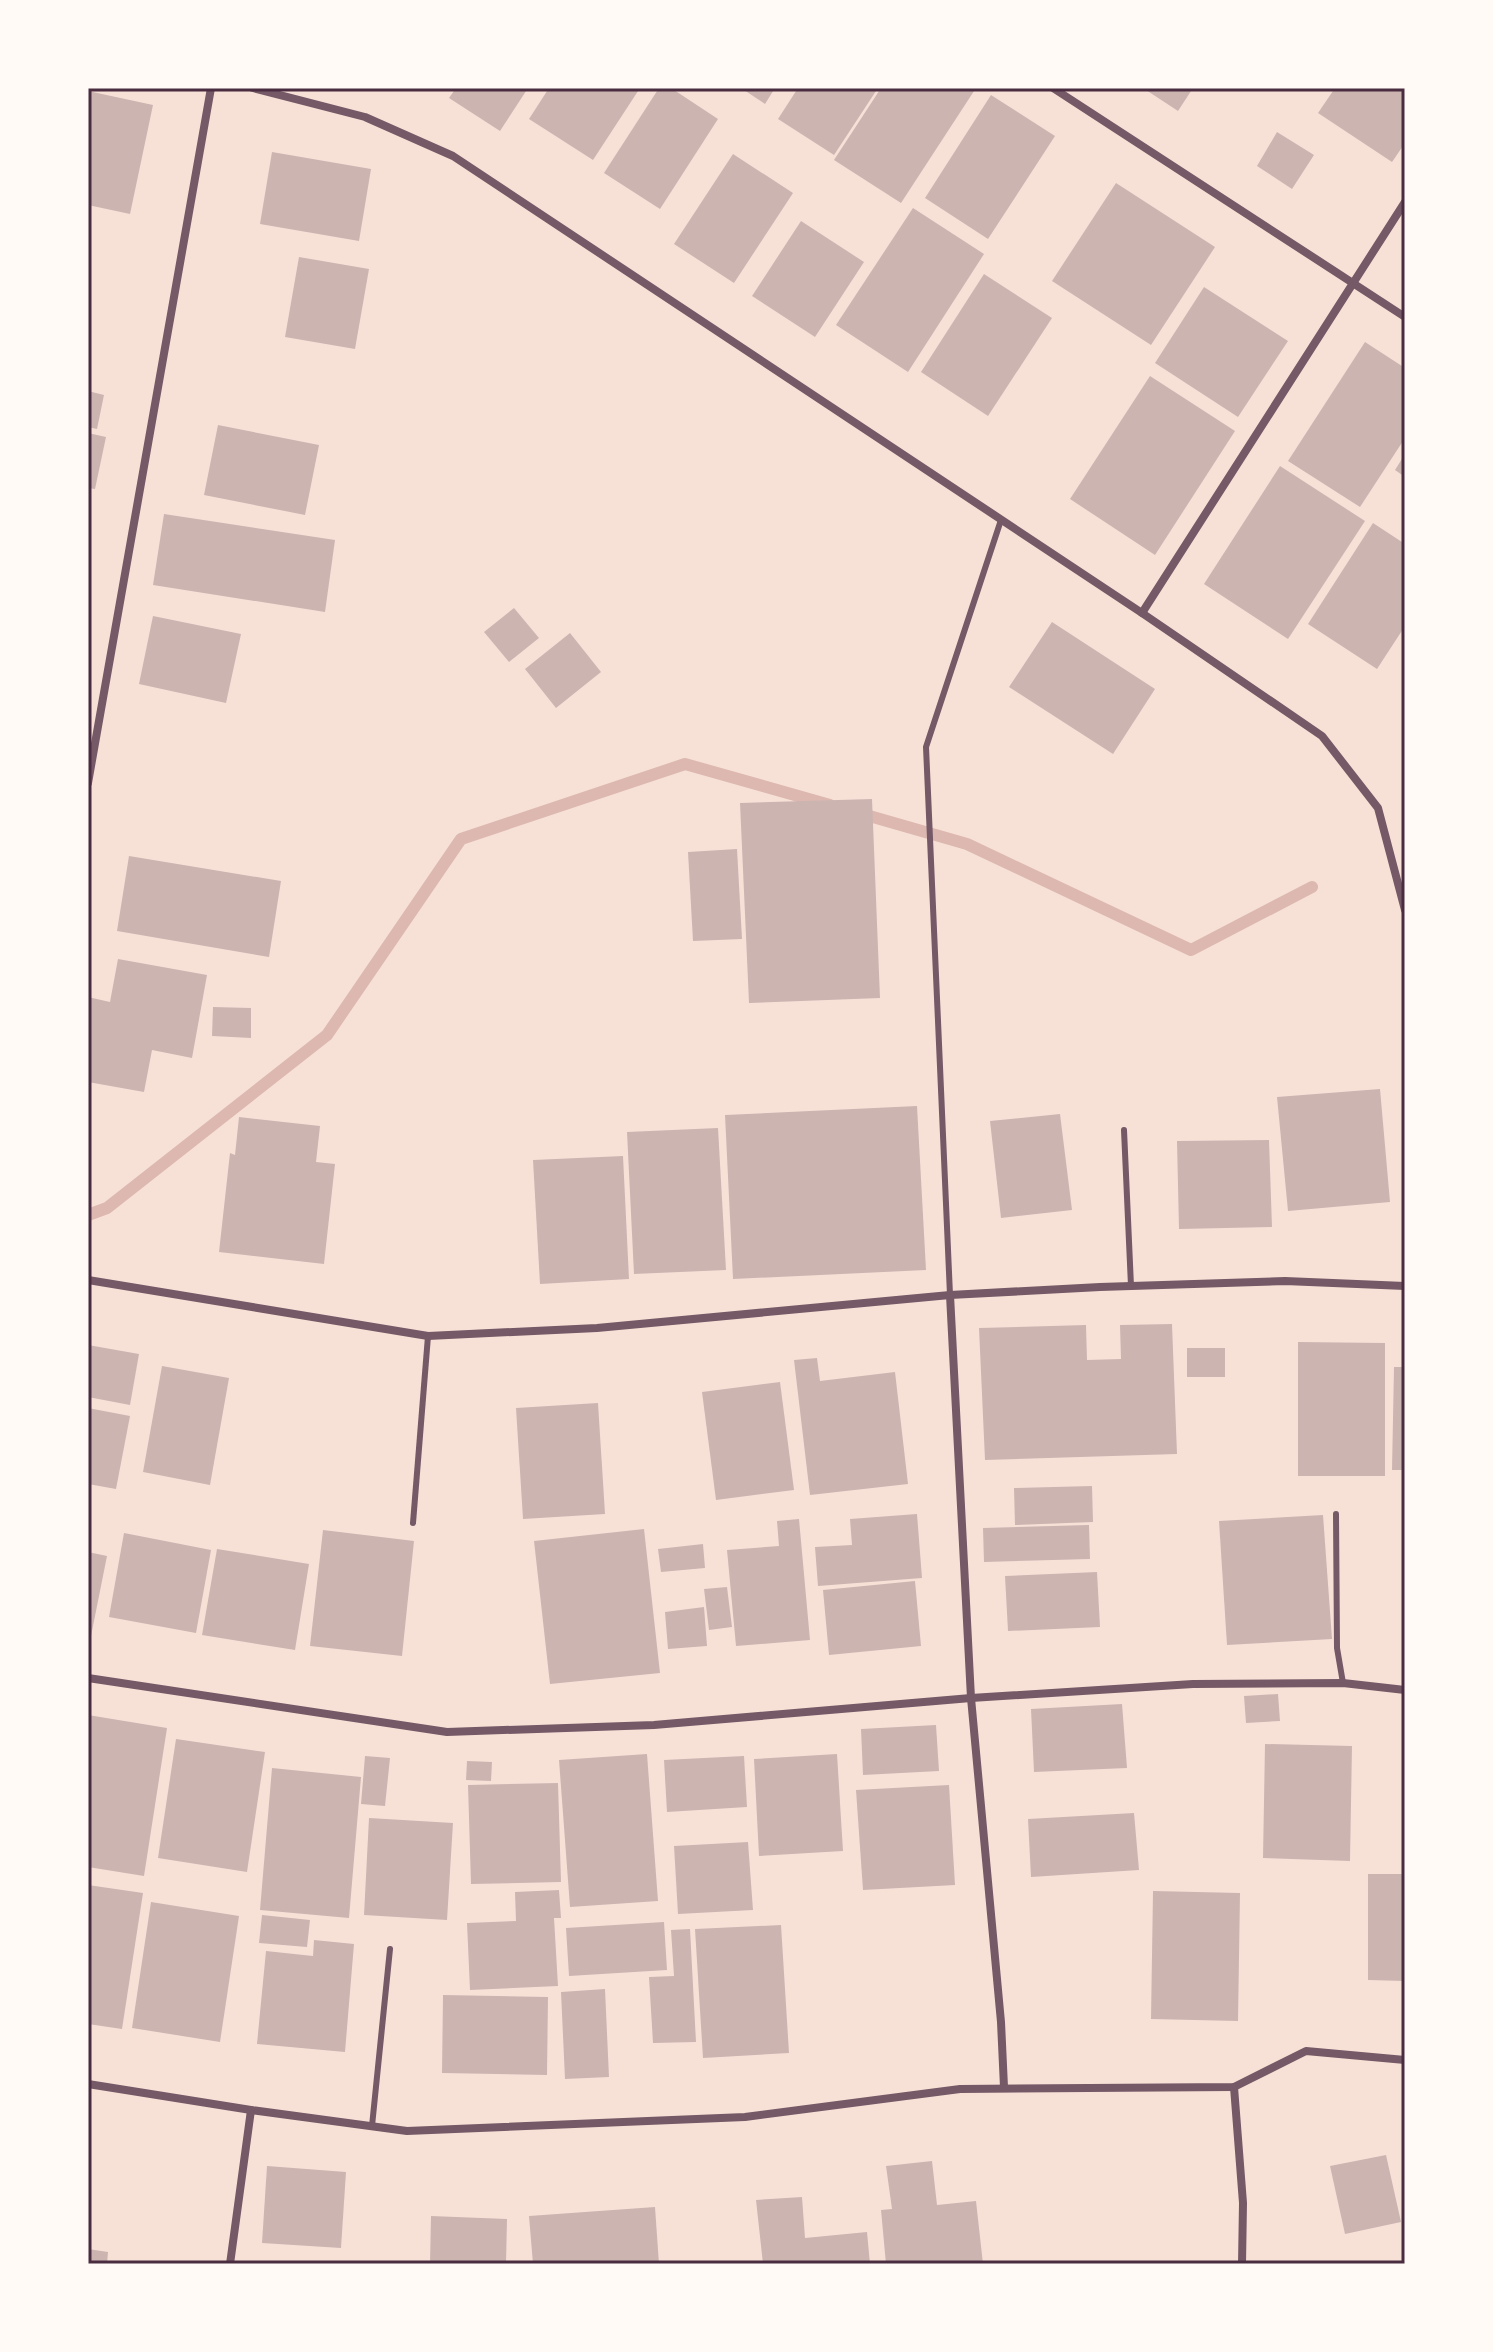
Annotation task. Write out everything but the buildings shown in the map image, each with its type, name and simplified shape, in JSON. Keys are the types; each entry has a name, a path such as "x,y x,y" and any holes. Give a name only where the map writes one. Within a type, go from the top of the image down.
{"street":[{"path":"88,783 211,88"},
{"path":"253,88 365,117 453,156 1322,736 1378,808 1405,910"},
{"path":"1053,88 1405,317"},
{"path":"1142,613 1405,202"},
{"path":"88,1280 428,1336 597,1328 950,1295 1285,1281 1405,1286"},
{"path":"950,1295 971,1698 1001,2022 1004,2087"},
{"path":"88,1678 447,1732 654,1725 971,1698 1193,1684 1343,1683 1405,1690"},
{"path":"88,2084 407,2131 745,2117 960,2089 1234,2087 1306,2051 1405,2060"},
{"path":"1234,2087 1243,2203 1242,2264"},
{"path":"230,2264 251,2110"}],"lane":[{"path":"950,1295 926,747 1001,520"},
{"path":"1124,1130 1131,1286"},
{"path":"413,1523 428,1336"},
{"path":"1336,1514 1337,1648 1343,1683"},
{"path":"372,2126 390,1949"}],"waterway":[{"path":"88,1215 107,1208 327,1035 461,839 685,764 830,805"},
{"path":"859,813 967,844 1191,950 1312,887"}]}
